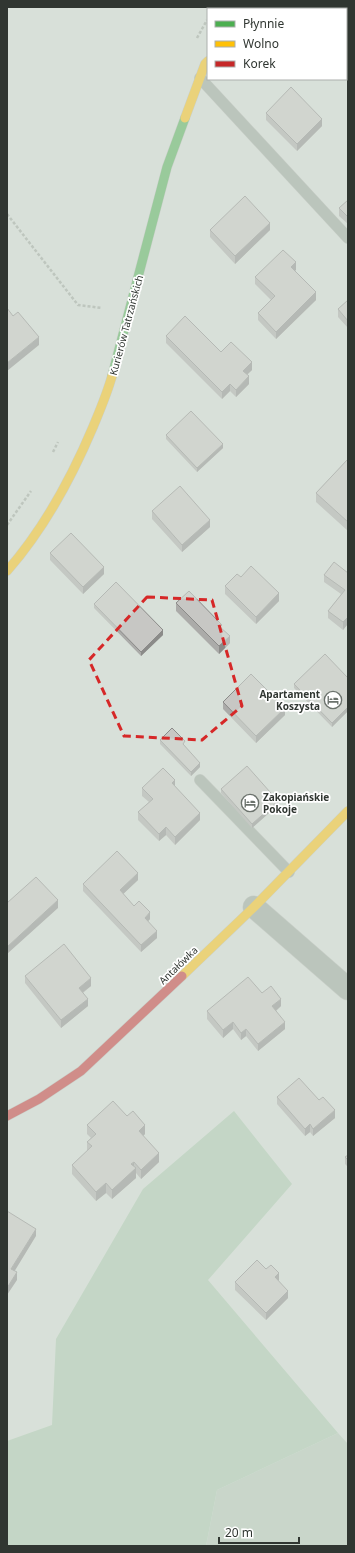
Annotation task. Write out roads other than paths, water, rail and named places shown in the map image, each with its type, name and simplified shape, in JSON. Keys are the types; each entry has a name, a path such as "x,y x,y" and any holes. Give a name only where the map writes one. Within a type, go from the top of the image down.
{"street":[{"name":"Kurierów Tatrzańskich","path":"7,571 26,549 61,494 80,458 108,391 167,167 207,62"},
{"name":"Antałówka","path":"8,1117 39,1100 81,1071 254,908 348,810"},
{"path":"254,908 348,989"}],"lane":[{"path":"200,78 348,238"},
{"path":"200,780 289,872"}],"place":[{"name":"Apartament Koszysta","path":"333,700"},
{"name":"Zakopiańskie Pokoje","path":"250,803"}]}
